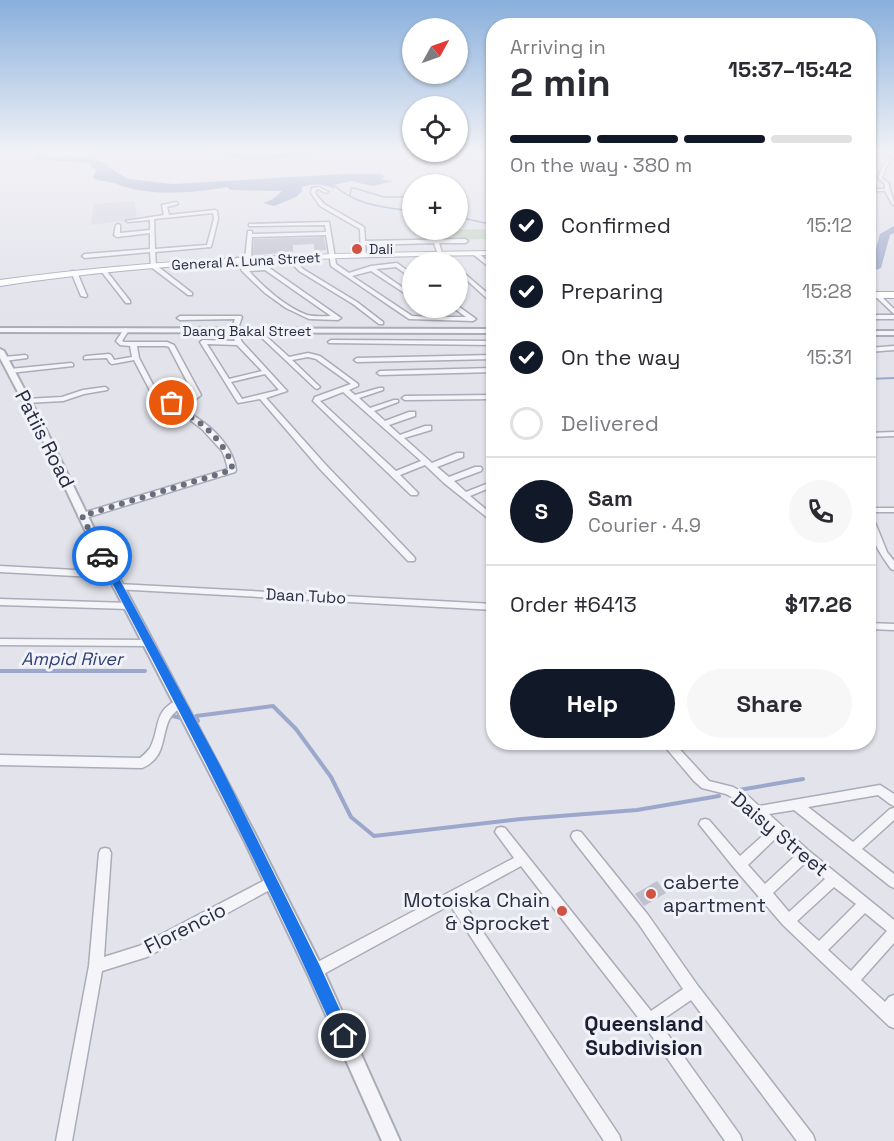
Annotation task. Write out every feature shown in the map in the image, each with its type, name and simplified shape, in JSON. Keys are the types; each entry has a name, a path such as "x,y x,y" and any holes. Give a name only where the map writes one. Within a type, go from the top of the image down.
{"main road":[{"name":"General A. Luna Street","path":"468,254 486,253"},
{"name":"General A. Luna Street","path":"0,282 74,272 243,259 402,254"},
{"path":"876,295 894,295"}],"street":[{"path":"167,205 164,206 168,217"},
{"path":"322,205 362,228 363,255"},
{"path":"85,256 209,246 216,219 215,211 128,221"},
{"path":"152,219 153,266 190,294"},
{"path":"244,270 266,268 338,318 306,317 268,292 244,270 243,259 250,236 251,223 327,223 333,265 402,312"},
{"path":"118,225 117,234 151,231"},
{"path":"250,236 328,232"},
{"path":"364,243 465,240"},
{"path":"436,241 439,252"},
{"path":"476,254 486,262"},
{"path":"289,257 301,270 355,303 381,323"},
{"path":"348,275 371,268 397,265 402,269"},
{"path":"371,268 402,289"},
{"path":"103,270 128,302"},
{"path":"74,272 84,296"},
{"path":"468,279 486,296"},
{"path":"876,298 894,312"},
{"path":"446,318 473,319 468,316"},
{"path":"180,318 239,317 234,331 239,343 284,391 240,402 203,342 239,343"},
{"path":"876,317 894,317"},
{"name":"Daang Bakal Street","path":"0,330 486,331"},
{"path":"126,330 119,341 122,344 167,344 174,348 198,395 187,401 172,403"},
{"path":"264,331 264,337 317,387"},
{"path":"876,333 894,333"},
{"path":"331,342 374,348 486,343"},
{"path":"82,516 232,470 231,461 201,424 172,403 157,399 136,358 133,344"},
{"path":"876,350 893,349"},
{"path":"286,358 308,355 318,357 356,385 316,400 414,493"},
{"path":"86,358 109,356 112,362 136,358"},
{"path":"5,361 25,357"},
{"path":"357,360 486,357"},
{"path":"397,359 397,373"},
{"path":"5,361 71,365"},
{"name":"Patiis Road","path":"5,361 115,581 214,765 315,971 390,1141"},
{"path":"380,373 486,370"},
{"path":"228,381 266,372"},
{"path":"26,400 63,399 83,392 105,389"},
{"path":"353,398 381,389"},
{"path":"345,390 486,513"},
{"path":"405,398 486,397"},
{"path":"263,398 322,466 411,559"},
{"path":"368,411 396,401"},
{"path":"384,424 412,414"},
{"path":"398,438 428,428"},
{"path":"876,435 894,434"},
{"path":"394,475 460,455"},
{"path":"447,480 478,469"},
{"path":"465,495 486,486"},
{"path":"876,510 894,510"},
{"path":"876,534 894,567"},
{"name":"Daan Tubo","path":"0,569 115,581 486,606"},
{"path":"0,602 129,606"},
{"path":"876,626 894,627"},
{"path":"0,642 148,643"},
{"path":"0,760 142,763 158,747 163,716 169,709 180,703"},
{"name":"Daisy Street","path":"672,750 706,785 729,790 757,810 805,855 894,928"},
{"path":"757,810 880,790 894,801"},
{"path":"797,805 853,849 891,875"},
{"path":"853,849 894,813"},
{"path":"705,824 788,921 852,980 891,1012"},
{"path":"739,865 777,830"},
{"path":"501,832 649,1020 734,1141"},
{"path":"577,836 643,919 693,991 807,1141"},
{"path":"64,1141 96,966 105,853"},
{"path":"764,893 805,855"},
{"path":"315,971 521,860"},
{"path":"788,921 834,879"},
{"name":"Florencio","path":"96,966 142,952 272,883"},
{"path":"452,897 614,1141"},
{"path":"819,950 864,905"},
{"path":"852,980 894,933"},
{"path":"649,1020 693,991"}],"shaded area":[{"path":"94,205 135,205 137,219 91,225"}],"green space":[{"path":"468,229 486,229 486,240 468,240"}],"building":[{"path":"324,237 326,250 314,251 314,244 293,245 293,252 253,255 254,239"},
{"name":"caberte apartment","path":"657,881 666,893 644,906 635,894"}],"waterway":[{"path":"375,205 402,209"},
{"path":"468,219 486,223"},
{"path":"876,268 885,234 894,229"},
{"path":"876,379 894,378"},
{"name":"Ampid River","path":"0,671 145,671"},
{"path":"198,721 196,716 273,706 296,729 331,777 351,817 374,836 521,819 637,810 719,796"},
{"path":"173,716 181,718"},
{"path":"739,790 803,779"}],"way so far":[{"path":"102,556 82,516 232,470 231,461 212,435 172,403"}],"place":[{"name":"Dali","path":"357,249"},
{"name":"caberte apartment","path":"651,894"},
{"name":"Motoiska Chain & Sprocket","path":"562,911"}],"district":[{"name":"Queensland Subdivision","path":"644,1035"}],"route":[{"path":"102,556 214,765 315,971 344,1036"}]}
